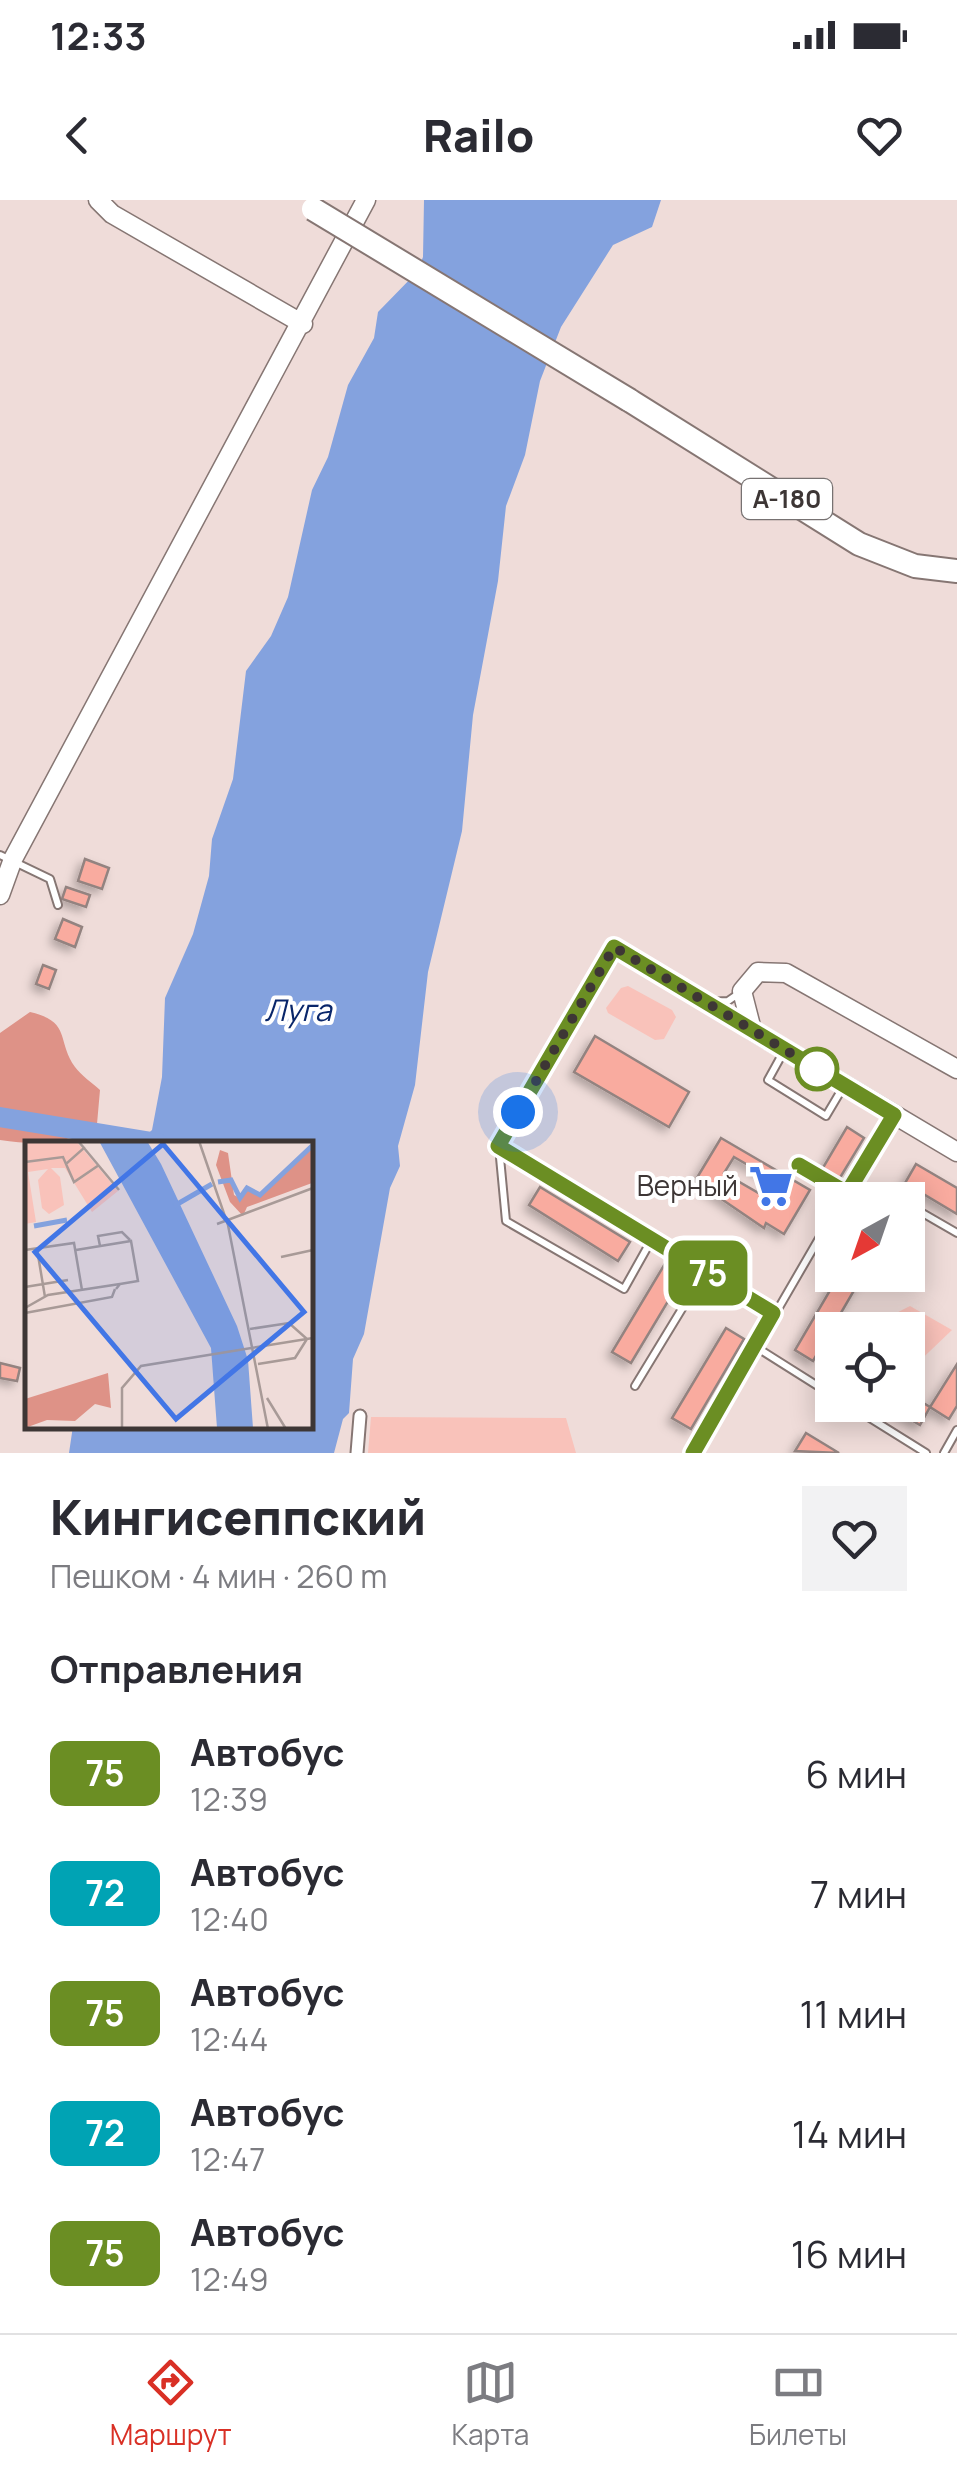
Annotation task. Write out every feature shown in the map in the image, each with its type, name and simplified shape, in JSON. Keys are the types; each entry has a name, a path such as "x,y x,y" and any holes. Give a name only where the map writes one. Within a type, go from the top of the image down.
{"highway":[{"name":"А-180","path":"306,204 859,544 915,566 957,570"}],"street":[{"path":"98,200 112,214 303,324"},
{"path":"0,894 7,857 303,324 366,200"},
{"path":"957,1068 786,973 758,972 742,991 752,1030 957,1152"},
{"path":"358,1453 360,1416"}],"lane":[{"path":"7,857 50,879 58,906"},
{"path":"652,1239 624,1289 506,1221 498,1146 614,947 752,1030"},
{"path":"704,1002 728,1001 742,991"},
{"path":"784,1050 768,1080 826,1116 844,1086"},
{"path":"853,1182 894,1115"},
{"path":"498,1146 773,1313"},
{"path":"799,1165 824,1182"},
{"path":"925,1215 957,1233"},
{"path":"693,1453 815,1244"},
{"path":"635,1386 705,1270"},
{"path":"756,1347 815,1384"},
{"path":"876,1422 926,1453"},
{"path":"944,1453 957,1430"}],"shaded area":[{"path":"628,986 672,1010 676,1017 664,1039 655,1040 608,1013 606,1008 621,988"},
{"path":"30,1012 52,1021 75,1067 100,1090 97,1124 62,1140 0,1140 0,1033"},
{"path":"910,1306 920,1312 898,1312"},
{"path":"925,1315 952,1330 925,1356"},
{"path":"371,1417 566,1418 576,1453 368,1453"}],"water":[{"name":"Луга","path":"424,200 661,200 652,227 613,245 561,327 540,381 525,455 506,506 498,581 473,715 462,831 428,972 415,1085 398,1146 400,1166 390,1188 364,1334 353,1359 349,1413 343,1419 334,1453 69,1453 73,1428 312,1428 312,1141 140,1141 152,1130 162,1077 165,998 193,934 209,876 212,839 233,779 246,671 271,636 288,597 312,490 328,457 348,385 374,338 378,312 417,272 423,257"}],"building":[{"path":"85,859 109,868 102,889 78,881"},
{"path":"66,887 90,895 86,907 62,899"},
{"path":"63,919 82,927 75,947 55,939"},
{"path":"43,965 56,970 49,989 36,984"},
{"path":"595,1036 689,1092 669,1127 574,1072"},
{"path":"847,1127 864,1138 838,1181 821,1171"},
{"path":"721,1138 810,1190 784,1234 766,1223 764,1228 695,1181","holes":["734,1157 772,1179 762,1195 724,1173"]},
{"path":"916,1164 957,1188 957,1214 925,1195 925,1182 906,1182"},
{"path":"540,1187 630,1242 618,1261 529,1205"},
{"path":"666,1262 685,1273 631,1363 612,1352"},
{"path":"829,1292 853,1292 841,1312 817,1312"},
{"path":"815,1316 813,1361 795,1350"},
{"path":"726,1328 744,1339 691,1429 672,1418"},
{"path":"0,1363 20,1368 17,1381 0,1378"},
{"path":"957,1364 957,1406 949,1419 930,1407"},
{"path":"806,1433 839,1453 795,1451"}],"waterway":[{"path":"0,1117 146,1141"}],"bus line":[{"name":"75","path":"693,1453 773,1313 498,1146 614,947 894,1115 847,1193 799,1165"}],"place":[{"name":"Верный","path":"771,1186"}],"route":[{"path":"518,1112 614,947 817,1069"}]}
